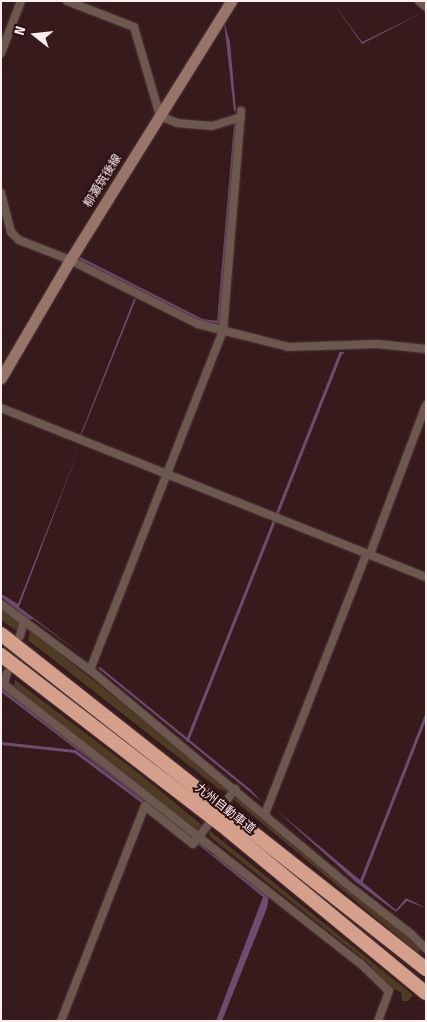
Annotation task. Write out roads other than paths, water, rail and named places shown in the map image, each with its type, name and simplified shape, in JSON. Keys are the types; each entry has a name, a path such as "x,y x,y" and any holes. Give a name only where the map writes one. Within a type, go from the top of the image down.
{"highway":[{"name":"九州自動車道","path":"1,634 422,967"},
{"name":"九州自動車道","path":"1,655 228,830 426,992"}],"main road":[{"name":"柳瀬筑後線","path":"1,378 70,260 231,1"}],"street":[{"path":"1,53 21,1"},
{"path":"67,1 134,27 160,116 177,123 212,126 241,114 223,331 90,670"},
{"path":"419,1 426,7"},
{"path":"1,193 11,232 15,236 70,260 198,324 288,348 377,344 426,349"},
{"path":"265,814 369,554 426,405"},
{"path":"1,408 426,577"},
{"path":"1,604 90,670 426,949"},
{"path":"20,636 24,621"},
{"path":"7,673 2,683 200,835 360,963 389,991 378,1021"},
{"path":"227,800 235,789"},
{"path":"61,1021 145,806 193,844 207,826"}],"waterway":[{"path":"78,257 202,320 218,322 235,123"},
{"path":"187,740 340,353 343,353"},
{"path":"360,883 426,715"},
{"path":"1,743 75,751 142,801"}]}
